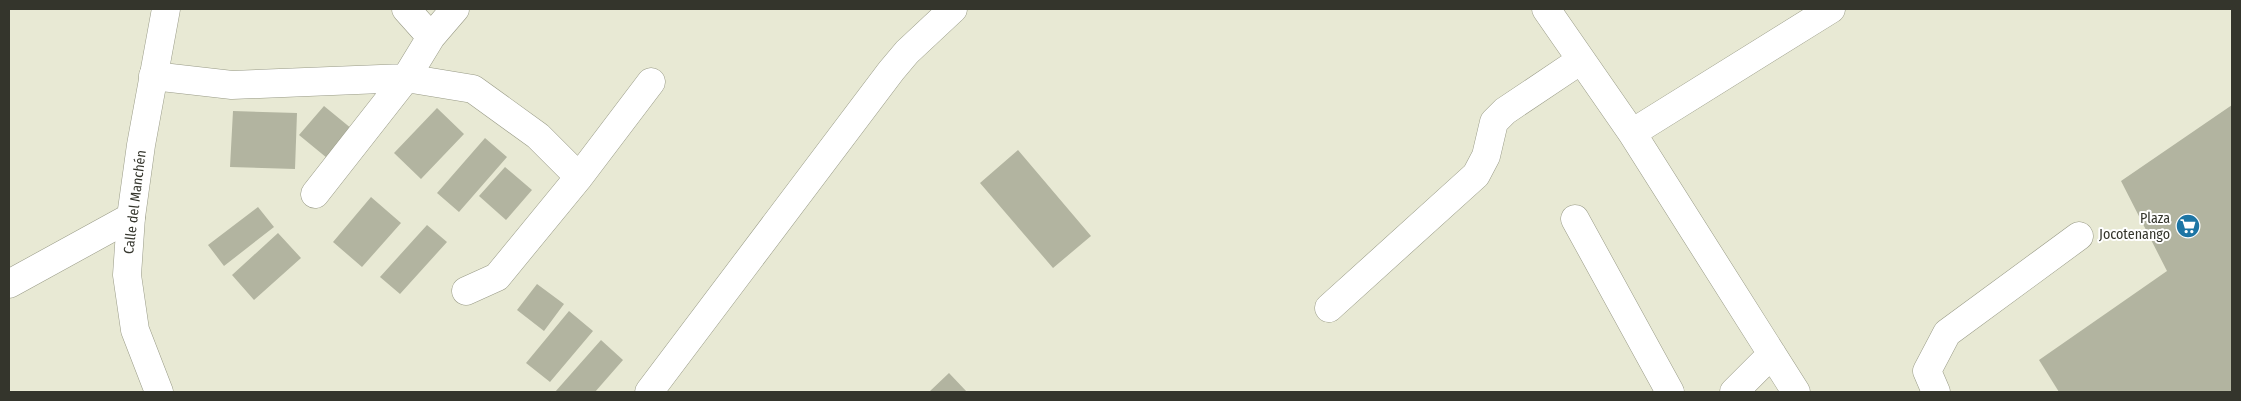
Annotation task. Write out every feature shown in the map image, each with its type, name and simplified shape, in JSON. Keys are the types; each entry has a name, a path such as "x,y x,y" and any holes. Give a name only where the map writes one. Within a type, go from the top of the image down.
{"street":[{"name":"Calle del Manchén","path":"159,392 135,330 127,275 131,217 153,76 166,9"},
{"path":"406,9 431,37"},
{"path":"315,194 406,78 431,37 455,9"},
{"path":"649,392 891,71 907,52 953,9"},
{"path":"1546,9 1632,133 1796,392"},
{"path":"1632,133 1831,9"},
{"path":"1329,308 1476,175 1486,156 1494,122 1505,111 1581,60"},
{"path":"153,76 232,85 406,78 473,89 538,136 579,177"},
{"path":"466,291 497,276 579,177 651,82"},
{"path":"9,284 131,217"},
{"path":"1575,219 1670,392"},
{"path":"1936,392 1927,371 1947,333 2079,236"},
{"path":"1734,392 1772,354"}],"building":[{"name":"Plaza Jocotenango","path":"2232,105 2232,392 2059,392 2039,360 2167,271 2121,181"},
{"path":"324,106 352,129 327,158 299,135"},
{"path":"437,108 464,134 421,179 394,153"},
{"path":"233,111 297,113 295,169 230,167"},
{"path":"485,138 507,157 459,212 437,193"},
{"path":"1018,150 1091,236 1053,268 980,183"},
{"path":"505,167 532,190 506,220 479,196"},
{"path":"371,197 401,223 362,267 333,242"},
{"path":"258,207 274,227 224,266 208,245"},
{"path":"427,225 447,242 400,294 380,277"},
{"path":"278,233 301,258 254,300 232,275"},
{"path":"537,284 564,304 544,331 517,310"},
{"path":"569,311 593,331 550,382 526,363"},
{"path":"601,340 623,360 595,392 555,392"},
{"path":"949,373 967,392 929,392"}],"place":[{"name":"Plaza Jocotenango","path":"2188,226"}]}
